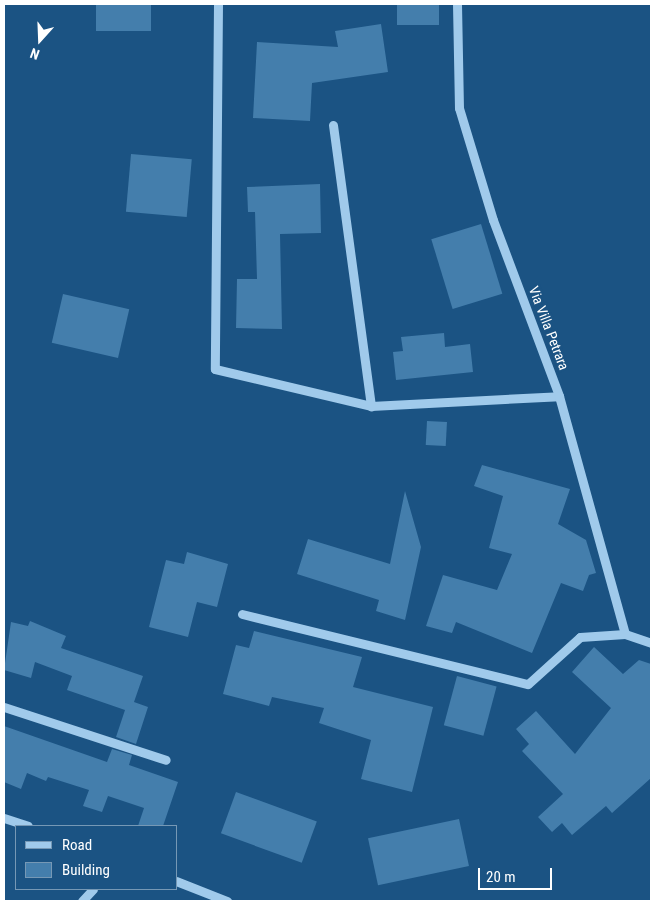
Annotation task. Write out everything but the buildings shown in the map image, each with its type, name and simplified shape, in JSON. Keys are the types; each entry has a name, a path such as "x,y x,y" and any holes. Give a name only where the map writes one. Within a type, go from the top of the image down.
{"street":[{"path":"218,4 215,369 371,406 559,396"},
{"name":"Via Villa Petrara","path":"457,4 459,108 493,220 559,396 625,634"},
{"path":"333,125 371,406"},
{"path":"242,614 528,684 580,637 625,634 651,643"},
{"path":"4,707 166,760"},
{"path":"4,818 25,825"},
{"path":"178,882 228,901"},
{"path":"82,901 92,890"}]}
